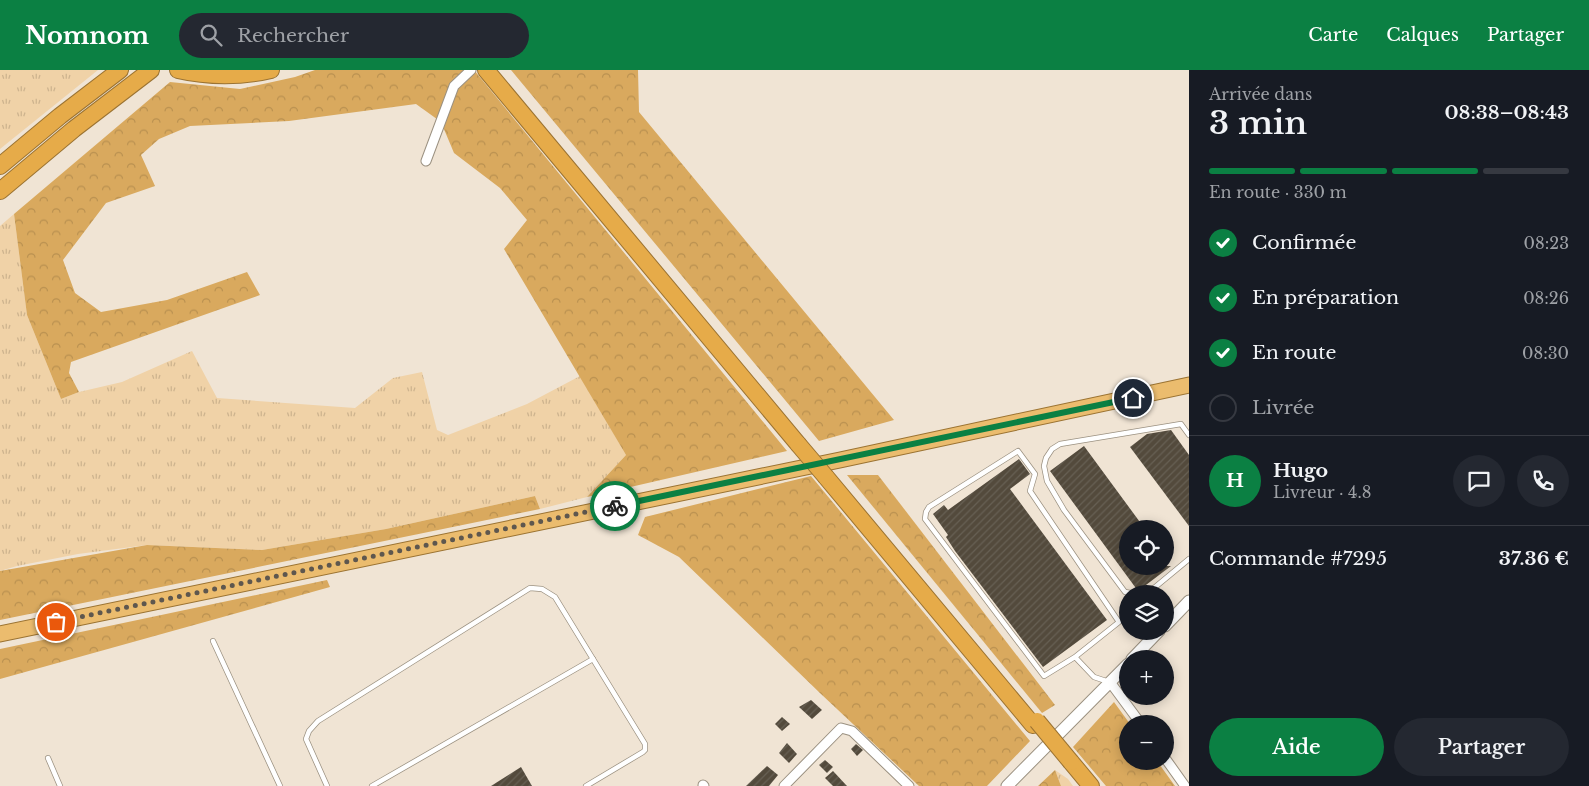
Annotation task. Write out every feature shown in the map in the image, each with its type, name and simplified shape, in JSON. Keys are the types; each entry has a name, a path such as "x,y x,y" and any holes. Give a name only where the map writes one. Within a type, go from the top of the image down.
{"highway":[{"path":"0,166 60,116 120,70"},
{"path":"0,191 74,128 151,70"},
{"path":"178,70 195,74 220,75 256,73 271,70"},
{"path":"486,70 503,86 1069,764 1091,786"},
{"path":"493,70 503,86"},
{"path":"0,634 849,458 1189,385"},
{"path":"1069,764 1084,786"}],"street":[{"path":"426,160 454,86 471,70"},
{"path":"1174,617 1189,601"},
{"path":"1141,650 1150,640"},
{"path":"1007,786 1119,673"},
{"path":"1110,682 1134,715"},
{"path":"784,786 841,728 852,731 909,786"},
{"path":"1174,770 1185,786"}],"lane":[{"path":"1120,585 1064,510 1047,481 1044,466 1046,458 1052,449 1060,444 1100,436 1180,424 1189,435"},
{"path":"1018,451 1035,474 1030,491 1119,622 1075,657 1044,676 926,519 928,507 1018,451"},
{"path":"1158,585 1189,559"},
{"path":"327,786 306,739 309,731 318,721 530,588 542,589 555,598 645,744 645,750 586,786"},
{"path":"213,641 280,786"},
{"path":"1075,657 1094,677 1110,682"},
{"path":"372,786 593,659"},
{"path":"48,758 60,786"}],"green space":[{"path":"0,70 98,70 0,149"},
{"path":"315,70 474,70 787,451 587,497 626,455 504,249 527,220 500,188 454,153 441,122 416,104 289,121 190,126 159,139 141,155 155,186 106,203 63,260 75,293 101,312 167,300 247,272 260,295 71,362 69,373 79,392 61,399 27,315 14,214 170,82 240,89 295,77"},
{"path":"511,70 638,70 639,112 894,420 819,441"},
{"path":"14,214 27,315 61,399 79,392 122,382 192,351 217,398 355,408 393,378 422,372 437,430 448,435 527,404 580,376 626,455 587,497 540,509 535,496 386,529 262,550 147,545 78,554 0,571 0,226"},
{"path":"847,475 878,475 1055,705 1042,713"},
{"path":"811,476 1030,741 987,786 919,786 679,557 638,535 645,517"},
{"path":"535,496 540,509 0,620 0,571 147,545 262,550 386,529"},
{"path":"327,580 330,587 0,679 0,649"},
{"path":"1114,702 1123,715 1119,715 1119,770 1163,770 1175,786 1106,786 1073,747"},
{"path":"1055,770 1068,779 1073,786 1061,786"},
{"path":"1055,770 1061,786 1038,786"}],"building":[{"path":"1171,430 1189,455 1189,526 1130,447 1147,434"},
{"path":"1084,446 1138,520 1119,520 1119,565 1050,471"},
{"path":"1019,459 1030,474 1010,489 1107,620 1043,667 955,551 946,537 948,535 933,514 944,505 948,510"},
{"path":"1126,575 1159,575 1146,585 1134,585"},
{"path":"811,700 822,710 812,719 799,707"},
{"path":"782,717 790,724 782,731 775,724"},
{"path":"787,743 797,754 789,763 779,753"},
{"path":"856,744 863,750 857,756 851,749"},
{"path":"825,760 833,767 827,773 819,765"},
{"path":"767,766 778,775 769,786 746,786"},
{"path":"521,767 532,786 491,786"},
{"path":"833,771 847,786 833,786 825,778"}],"way so far":[{"path":"56,622 615,506"}],"route":[{"path":"615,506 1133,398"}]}
